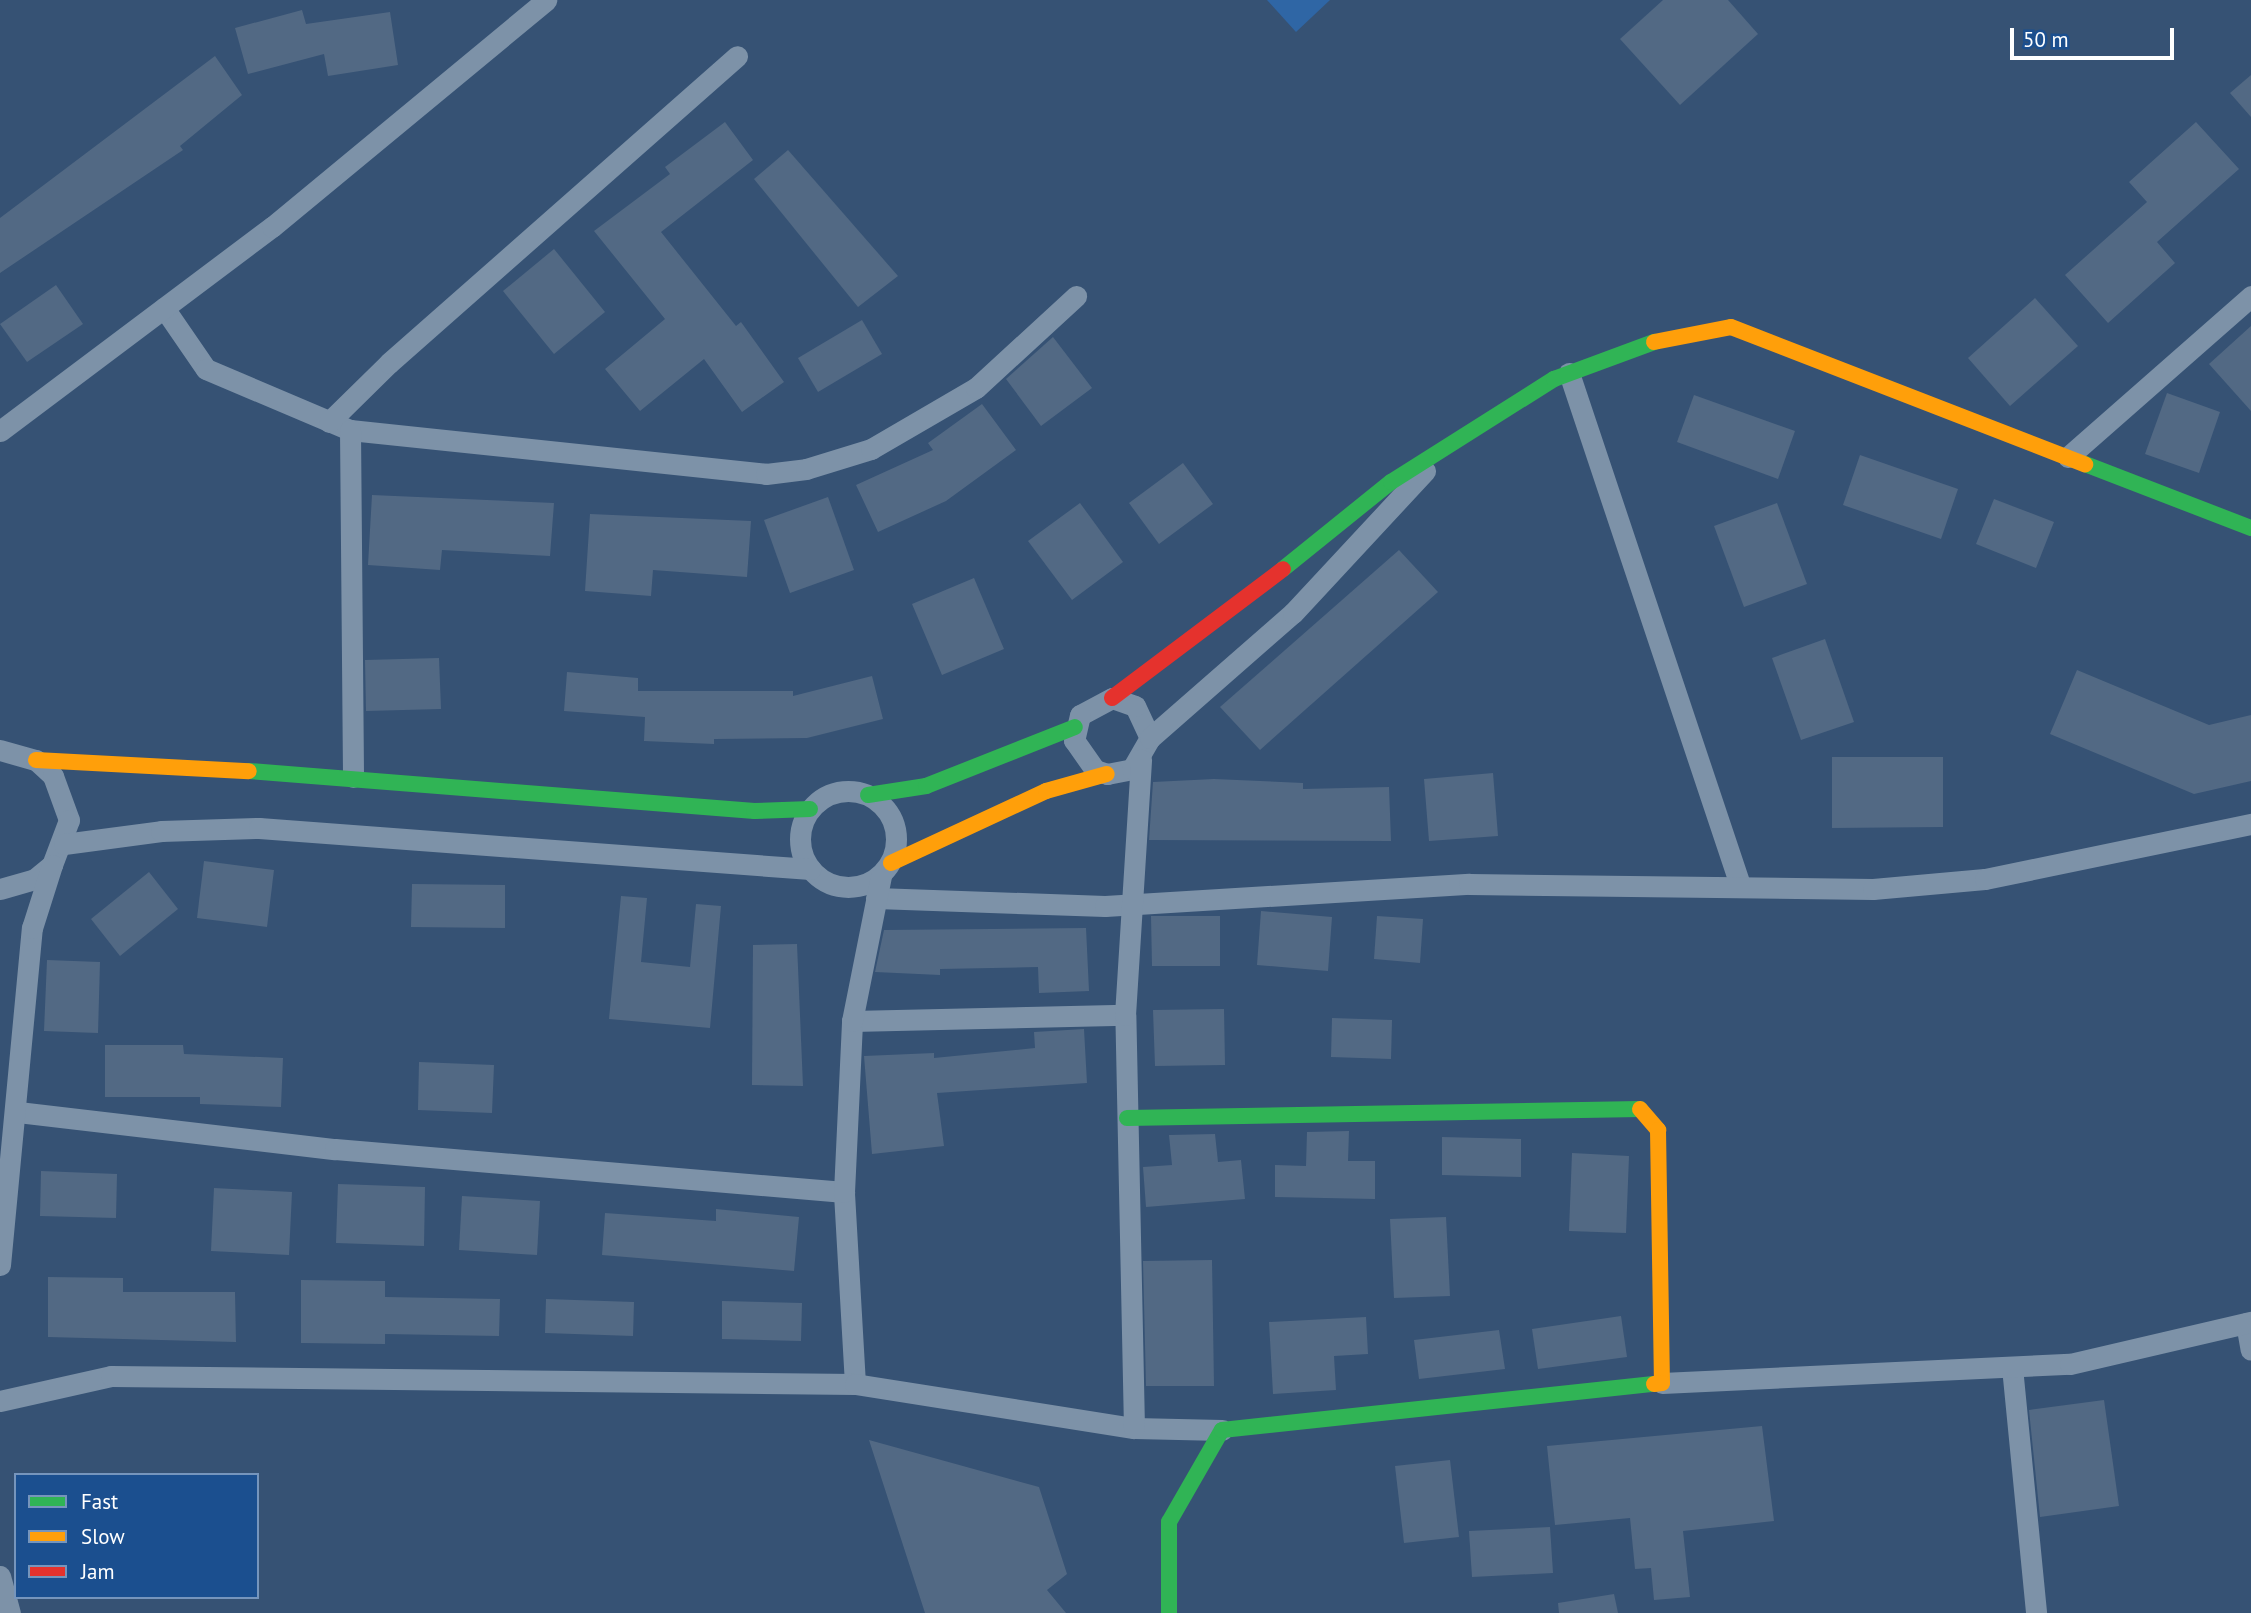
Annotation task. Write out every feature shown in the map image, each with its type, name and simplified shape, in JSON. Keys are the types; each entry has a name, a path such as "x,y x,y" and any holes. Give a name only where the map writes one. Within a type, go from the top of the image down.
{"main road":[{"path":"1112,698 1391,482 1569,373 1639,345 1731,327 2251,528"},
{"path":"868,795 926,786 1075,727"},
{"path":"36,760 353,778 754,811 810,809"},
{"path":"886,869 1046,791 1107,774"},
{"path":"1127,1118 1642,1110 1658,1130 1662,1383 1222,1430 1169,1522 1169,1613"}],"street":[{"path":"0,431 164,309 547,0"},
{"path":"329,422 389,363 737,57"},
{"path":"164,309 206,369 350,430 766,474 806,469 871,449 976,388 1076,296"},
{"path":"2068,457 2251,296"},
{"path":"1569,373 1741,885"},
{"path":"350,430 353,778"},
{"path":"1134,1428 1125,1015 1142,760 1150,738 1293,613 1449,445"},
{"path":"1142,760 1107,774 1095,770 1078,752 1075,727 1089,706 1112,698 1135,706 1150,738"},
{"path":"0,750 36,760 65,797 64,844 52,865 32,928 18,1112 0,1265"},
{"path":"855,1384 844,1192 852,1021 876,898 886,869 897,832 887,810 868,795 836,792 810,809 800,839 810,869 821,880 852,888 886,869"},
{"path":"876,898 1132,902 1469,884 1741,885 1873,890 1985,879 2251,824"},
{"path":"64,844 161,831 259,828 810,869"},
{"path":"0,889 35,879 52,865"},
{"path":"852,1021 1125,1015"},
{"path":"18,1112 335,1149 844,1192"},
{"path":"1662,1383 2070,1364 2248,1322 2251,1350"},
{"path":"2012,1367 2036,1613"},
{"path":"0,1401 111,1376 855,1384 1134,1428 1222,1430"},
{"path":"0,1576 10,1613"}],"shaded area":[{"path":"1267,0 1330,0 1296,32"}],"building":[{"path":"1663,0 1728,0 1758,34 1680,105 1620,39"},
{"path":"302,10 306,24 390,12 398,65 328,76 324,54 248,74 235,28"},
{"path":"215,56 242,95 180,146 183,150 0,273 0,218"},
{"path":"2251,75 2251,117 2230,93"},
{"path":"725,122 753,160 661,232 736,326 741,322 784,382 742,412 704,359 640,411 605,369 665,319 594,231 670,174 665,167"},
{"path":"2196,122 2239,169 2157,242 2175,263 2108,323 2065,275 2147,202 2129,182"},
{"path":"788,150 898,276 858,307 754,179"},
{"path":"554,249 605,312 554,354 503,291"},
{"path":"56,285 83,324 27,362 0,324"},
{"path":"2035,298 2078,346 2010,406 1968,358"},
{"path":"862,320 882,354 818,392 798,358"},
{"path":"2251,326 2251,411 2209,364"},
{"path":"1053,337 1092,388 1041,426 1006,379"},
{"path":"2167,393 2220,412 2199,473 2145,454"},
{"path":"1694,395 1795,431 1778,479 1677,442"},
{"path":"982,404 1016,450 946,501 878,532 856,485 933,450 928,443"},
{"path":"1860,455 1958,489 1941,539 1843,505"},
{"path":"1183,463 1213,504 1159,544 1129,503"},
{"path":"372,495 554,503 550,556 442,550 440,570 368,565"},
{"path":"828,497 854,570 790,593 764,520"},
{"path":"1994,499 2054,522 2036,568 1976,544"},
{"path":"1080,503 1123,562 1072,600 1028,541"},
{"path":"1777,503 1807,584 1744,607 1714,526"},
{"path":"590,514 751,521 747,577 653,570 651,596 585,591"},
{"path":"1399,550 1438,592 1260,750 1220,707"},
{"path":"974,578 1004,649 942,675 912,604"},
{"path":"1825,639 1854,722 1801,740 1772,658"},
{"path":"439,658 441,709 366,711 365,660"},
{"path":"2077,670 2209,725 2251,715 2251,781 2194,794 2050,734"},
{"path":"567,672 638,678 638,691 793,691 793,696 872,676 883,719 807,738 714,739 714,744 644,741 645,717 564,711"},
{"path":"1832,757 1943,757 1943,827 1832,828"},
{"path":"1493,773 1498,836 1429,841 1424,779"},
{"path":"1214,779 1303,783 1303,789 1389,787 1391,841 1149,840 1153,782"},
{"path":"204,861 274,870 267,927 197,918"},
{"path":"149,872 178,909 120,956 91,919"},
{"path":"412,884 505,885 505,928 411,927"},
{"path":"621,896 647,898 641,962 690,967 696,904 721,906 710,1028 609,1019"},
{"path":"1261,911 1332,917 1328,971 1257,965"},
{"path":"1151,916 1220,916 1220,966 1152,966"},
{"path":"1377,916 1423,919 1420,963 1374,959"},
{"path":"1086,928 1089,991 1039,993 1038,967 940,969 940,975 875,972 884,930"},
{"path":"797,944 803,1086 752,1085 753,945"},
{"path":"47,960 100,962 98,1033 44,1031"},
{"path":"1224,1009 1225,1065 1155,1066 1153,1010"},
{"path":"1332,1018 1392,1020 1391,1059 1331,1057"},
{"path":"1084,1029 1087,1083 937,1093 944,1146 872,1154 864,1056 934,1053 934,1058 1035,1048 1034,1032"},
{"path":"105,1045 183,1045 184,1054 283,1058 281,1107 200,1104 200,1097 105,1097"},
{"path":"419,1062 494,1065 492,1113 418,1110"},
{"path":"1349,1131 1348,1161 1375,1161 1375,1199 1275,1197 1275,1165 1306,1166 1307,1132"},
{"path":"1215,1134 1218,1162 1241,1160 1245,1199 1146,1207 1143,1167 1172,1165 1169,1135"},
{"path":"1442,1137 1521,1139 1521,1177 1442,1175"},
{"path":"1572,1153 1629,1156 1626,1233 1569,1231"},
{"path":"41,1171 117,1174 116,1218 40,1216"},
{"path":"338,1184 425,1187 424,1246 336,1243"},
{"path":"214,1188 292,1192 289,1255 211,1251"},
{"path":"462,1196 540,1201 537,1255 459,1250"},
{"path":"716,1209 799,1217 794,1271 602,1255 605,1213 716,1221"},
{"path":"1446,1217 1450,1296 1394,1298 1390,1219"},
{"path":"1212,1260 1214,1386 1146,1386 1143,1261"},
{"path":"48,1277 123,1278 123,1292 235,1292 236,1342 48,1337"},
{"path":"301,1280 385,1281 385,1297 500,1299 499,1336 385,1334 385,1344 301,1343"},
{"path":"546,1299 634,1302 633,1336 545,1333"},
{"path":"722,1301 802,1303 801,1341 722,1339"},
{"path":"1621,1316 1627,1357 1538,1369 1532,1329"},
{"path":"1366,1317 1368,1354 1334,1356 1336,1390 1273,1394 1269,1322"},
{"path":"1499,1330 1505,1369 1419,1379 1414,1340"},
{"path":"2104,1400 2119,1506 2040,1517 2029,1410"},
{"path":"1762,1426 1774,1521 1683,1531 1690,1597 1654,1600 1651,1568 1635,1569 1630,1518 1555,1525 1547,1446"},
{"path":"869,1440 1039,1487 1067,1574 1047,1590 1066,1613 925,1613"},
{"path":"1450,1460 1459,1537 1404,1543 1395,1466"},
{"path":"1550,1527 1553,1573 1472,1577 1469,1531"},
{"path":"1614,1594 1618,1613 1559,1613 1558,1603"}],"traffic: fast":[{"path":"1283,569 1391,482 1554,379 1654,342"},
{"path":"2085,464 2251,528"},
{"path":"868,795 926,786 1075,727"},
{"path":"249,771 754,811 810,809"},
{"path":"1127,1118 1640,1109"},
{"path":"1169,1613 1169,1522 1222,1430 1654,1384"}],"traffic: slow":[{"path":"1654,342 1731,327 2085,464"},
{"path":"36,760 249,771"},
{"path":"891,863 1046,791 1107,774"},
{"path":"1640,1109 1658,1130 1662,1383 1654,1384"}],"traffic: jam":[{"path":"1112,698 1283,569"}]}
